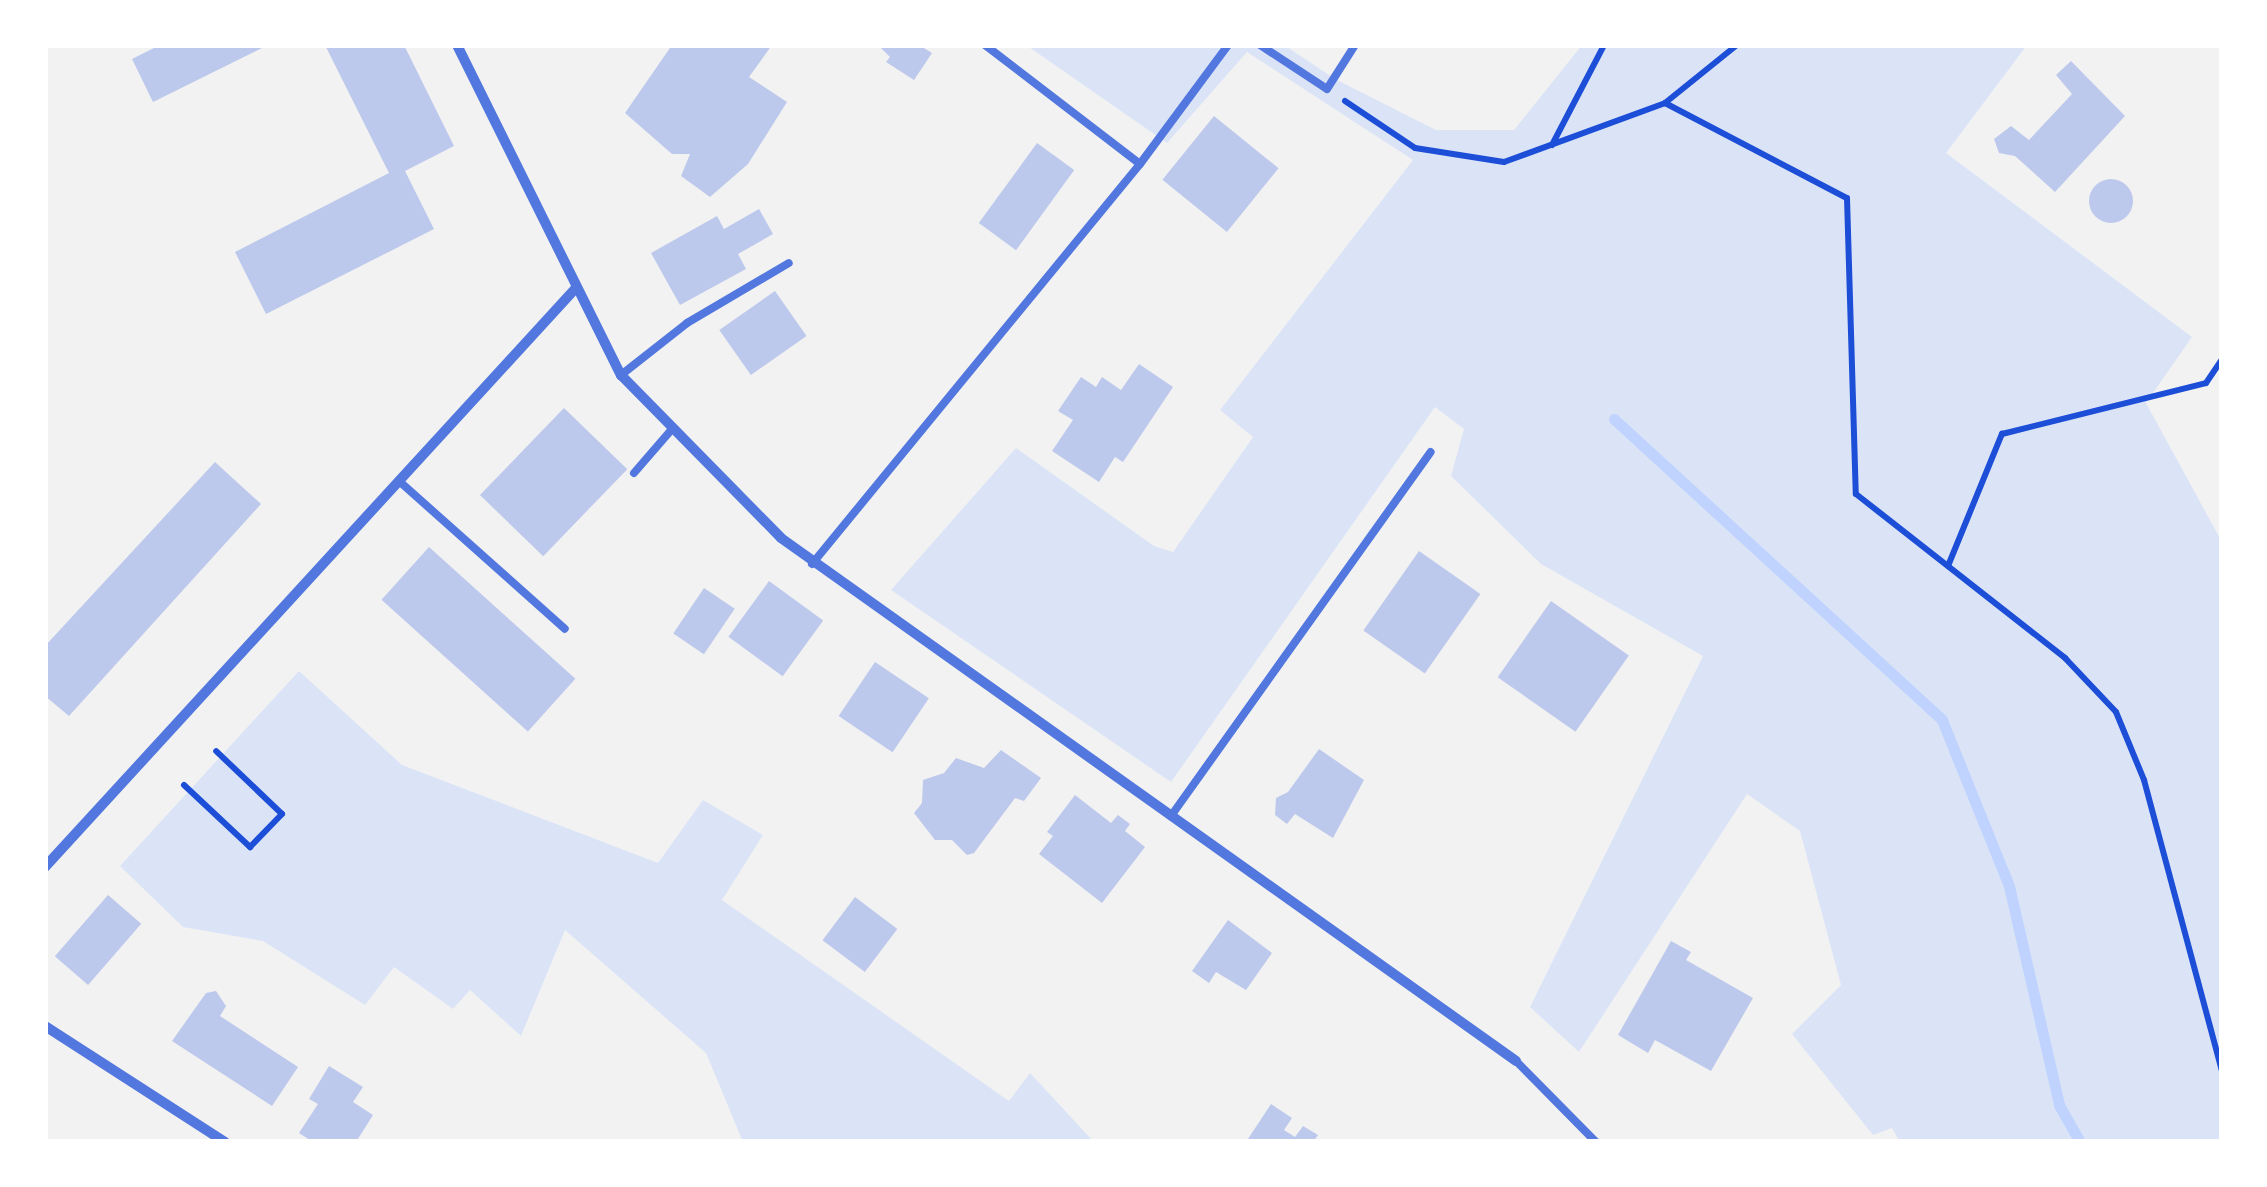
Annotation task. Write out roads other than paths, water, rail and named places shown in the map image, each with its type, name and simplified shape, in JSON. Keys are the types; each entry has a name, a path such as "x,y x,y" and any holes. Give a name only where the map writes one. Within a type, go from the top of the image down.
{"street":[{"path":"457,45 621,375 812,564 1516,1061"},
{"path":"45,867 576,288"},
{"path":"45,1026 225,1142"}],"lane":[{"path":"985,45 1140,164"},
{"path":"812,564 1140,164 1228,45"},
{"path":"1260,45 1327,89 1355,45"},
{"path":"621,375 687,323 789,263"},
{"path":"634,473 673,428"},
{"path":"1171,816 1431,452"},
{"path":"399,481 565,630"},
{"path":"1516,1061 1596,1142"}],"waterway":[{"path":"1614,419 1942,720 2009,886 2059,1105 2080,1142"}]}
